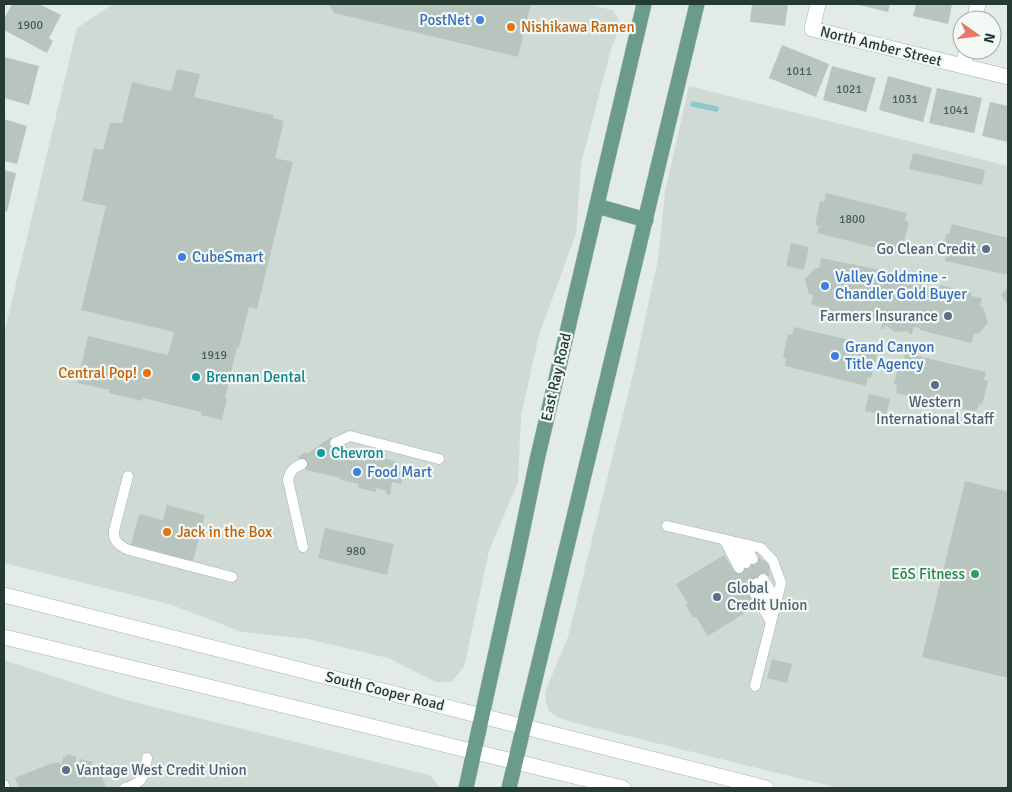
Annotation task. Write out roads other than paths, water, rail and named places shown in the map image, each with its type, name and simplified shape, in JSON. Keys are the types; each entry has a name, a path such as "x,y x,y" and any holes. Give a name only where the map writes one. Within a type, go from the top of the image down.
{"main road":[{"name":"East Ray Road","path":"466,788 537,460 644,4"},
{"path":"509,788 697,4"},
{"name":"North Amber Street","path":"818,4 812,29 1008,77"},
{"path":"963,66 964,60"},
{"path":"597,206 646,220"},
{"name":"South Cooper Road","path":"4,595 766,788"},
{"path":"4,637 623,788"}],"lane":[{"path":"336,443 350,436 439,459"},
{"path":"302,464 292,469 288,480 303,547"},
{"path":"128,476 114,531 113,537 116,542 129,550 232,577"},
{"path":"667,526 761,548 773,561 781,583 755,686"},
{"path":"724,539 746,563 740,543"},
{"path":"771,622 757,583 775,606"},
{"path":"125,788 139,783 143,778 147,758"},
{"path":"4,784 6,788"}],"waterway":[{"path":"693,104 716,109"}],"place":[{"name":"PostNet","path":"480,20"},
{"name":"Nishikawa Ramen","path":"511,27"},
{"name":"Go Clean Credit","path":"986,249"},
{"name":"CubeSmart","path":"182,257"},
{"name":"Valley Goldmine - Chandler Gold Buyer","path":"825,286"},
{"name":"Farmers Insurance","path":"948,316"},
{"name":"Grand Canyon Title Agency","path":"835,356"},
{"name":"Central Pop!","path":"147,373"},
{"name":"Brennan Dental","path":"196,377"},
{"name":"Western International Staff","path":"935,385"},
{"name":"Chevron","path":"321,453"},
{"name":"Food Mart","path":"357,472"},
{"name":"Jack in the Box","path":"167,532"},
{"name":"EōS Fitness","path":"975,574"},
{"name":"Global Credit Union","path":"717,597"},
{"name":"Vantage West Credit Union","path":"66,770"}]}
